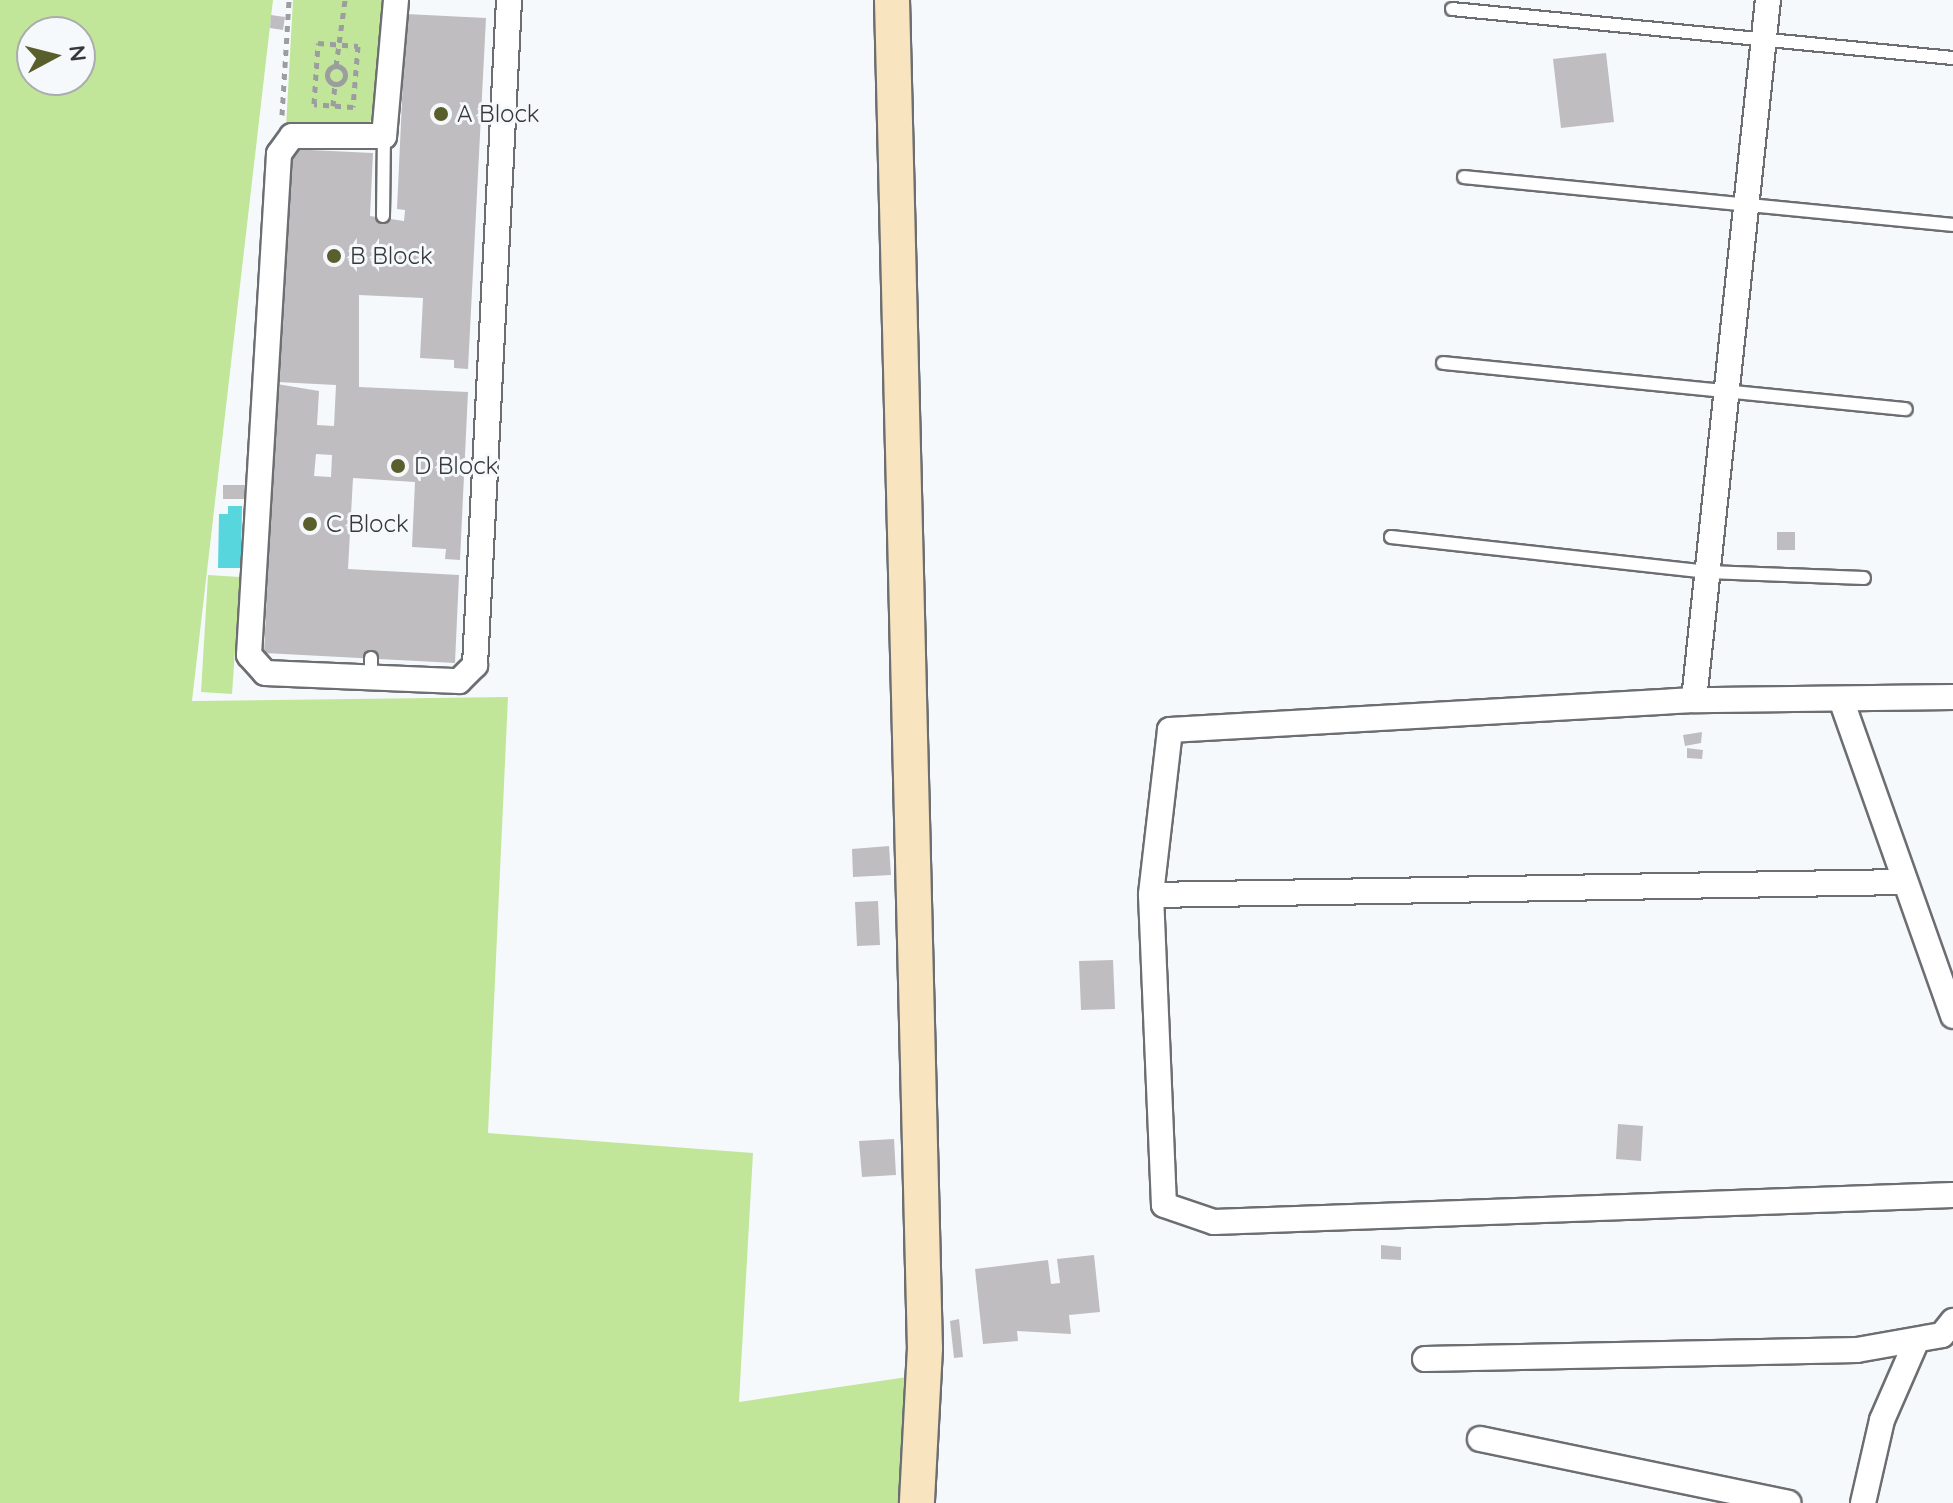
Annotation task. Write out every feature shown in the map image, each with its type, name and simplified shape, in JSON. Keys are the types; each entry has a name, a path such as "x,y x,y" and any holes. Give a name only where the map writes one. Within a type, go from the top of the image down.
{"street":[{"path":"396,0 384,136 292,136 279,154 249,655 265,673 371,668 459,681 475,665 509,0"},
{"path":"892,0 925,1348 917,1503"},
{"path":"1694,700 1768,0"},
{"path":"1953,697 1842,702 1694,700 1170,730 1151,895 1164,1205 1214,1222 1953,1195"},
{"path":"1842,702 1953,1016"},
{"path":"1151,895 1904,882"},
{"path":"1425,1359 1857,1350 1942,1335 1953,1321"},
{"path":"1863,1503 1882,1420 1917,1340"},
{"path":"1480,1439 1788,1503"}],"lane":[{"path":"1452,9 1764,34 1953,58"},
{"path":"383,216 384,136"},
{"path":"1464,177 1953,225"},
{"path":"1443,363 1727,396 1906,409"},
{"path":"1391,537 1708,572 1864,578"}],"path":[{"path":"281,127 289,0"},
{"path":"333,106 335,83 328,74 336,66 345,0"},
{"path":"318,43 338,43 359,48 354,105 333,106 313,101 318,43"},
{"path":"335,83 345,74 336,66"}],"green space":[{"path":"0,0 273,0 192,701 508,697 488,1133 753,1153 739,1402 907,1377 902,1503 0,1503"},
{"path":"293,0 384,0 377,113 366,126 286,127"},
{"path":"208,575 240,577 232,694 201,692"}],"water":[{"path":"228,506 242,506 241,568 218,568 219,514 228,514"}],"building":[{"path":"406,14 486,18 468,369 454,368 454,360 420,358 423,298 359,295 359,387 468,392 460,560 445,559 446,549 412,547 415,482 353,478 348,569 459,575 455,663 264,653 277,384 319,391 317,425 334,426 336,385 277,382 289,149 373,153 370,216 404,221 405,210 397,209","holes":["316,454 332,455 331,477 314,476"]},
{"path":"271,15 285,17 283,30 270,28"},
{"path":"1606,53 1614,122 1561,128 1553,59"},
{"path":"223,485 250,485 250,499 223,499"},
{"path":"1777,532 1795,532 1795,550 1777,550"},
{"path":"1702,732 1701,743 1685,746 1683,735"},
{"path":"1687,748 1703,750 1702,759 1687,758"},
{"path":"889,846 891,875 853,877 852,849"},
{"path":"878,901 880,945 857,946 855,902"},
{"path":"1113,960 1115,1009 1081,1010 1079,961"},
{"path":"1618,1124 1643,1126 1641,1161 1616,1159"},
{"path":"894,1139 896,1175 862,1177 859,1141"},
{"path":"1381,1245 1401,1247 1401,1260 1381,1259"},
{"path":"1094,1255 1100,1312 1069,1315 1071,1334 1017,1331 1018,1341 983,1344 975,1269 1048,1260 1051,1284 1060,1283 1057,1259"},
{"path":"959,1319 963,1357 954,1358 950,1321"}],"place":[{"name":"A Block","path":"441,114"},
{"name":"B Block","path":"334,256"},
{"name":"D Block","path":"398,466"},
{"name":"C Block","path":"310,524"}]}
